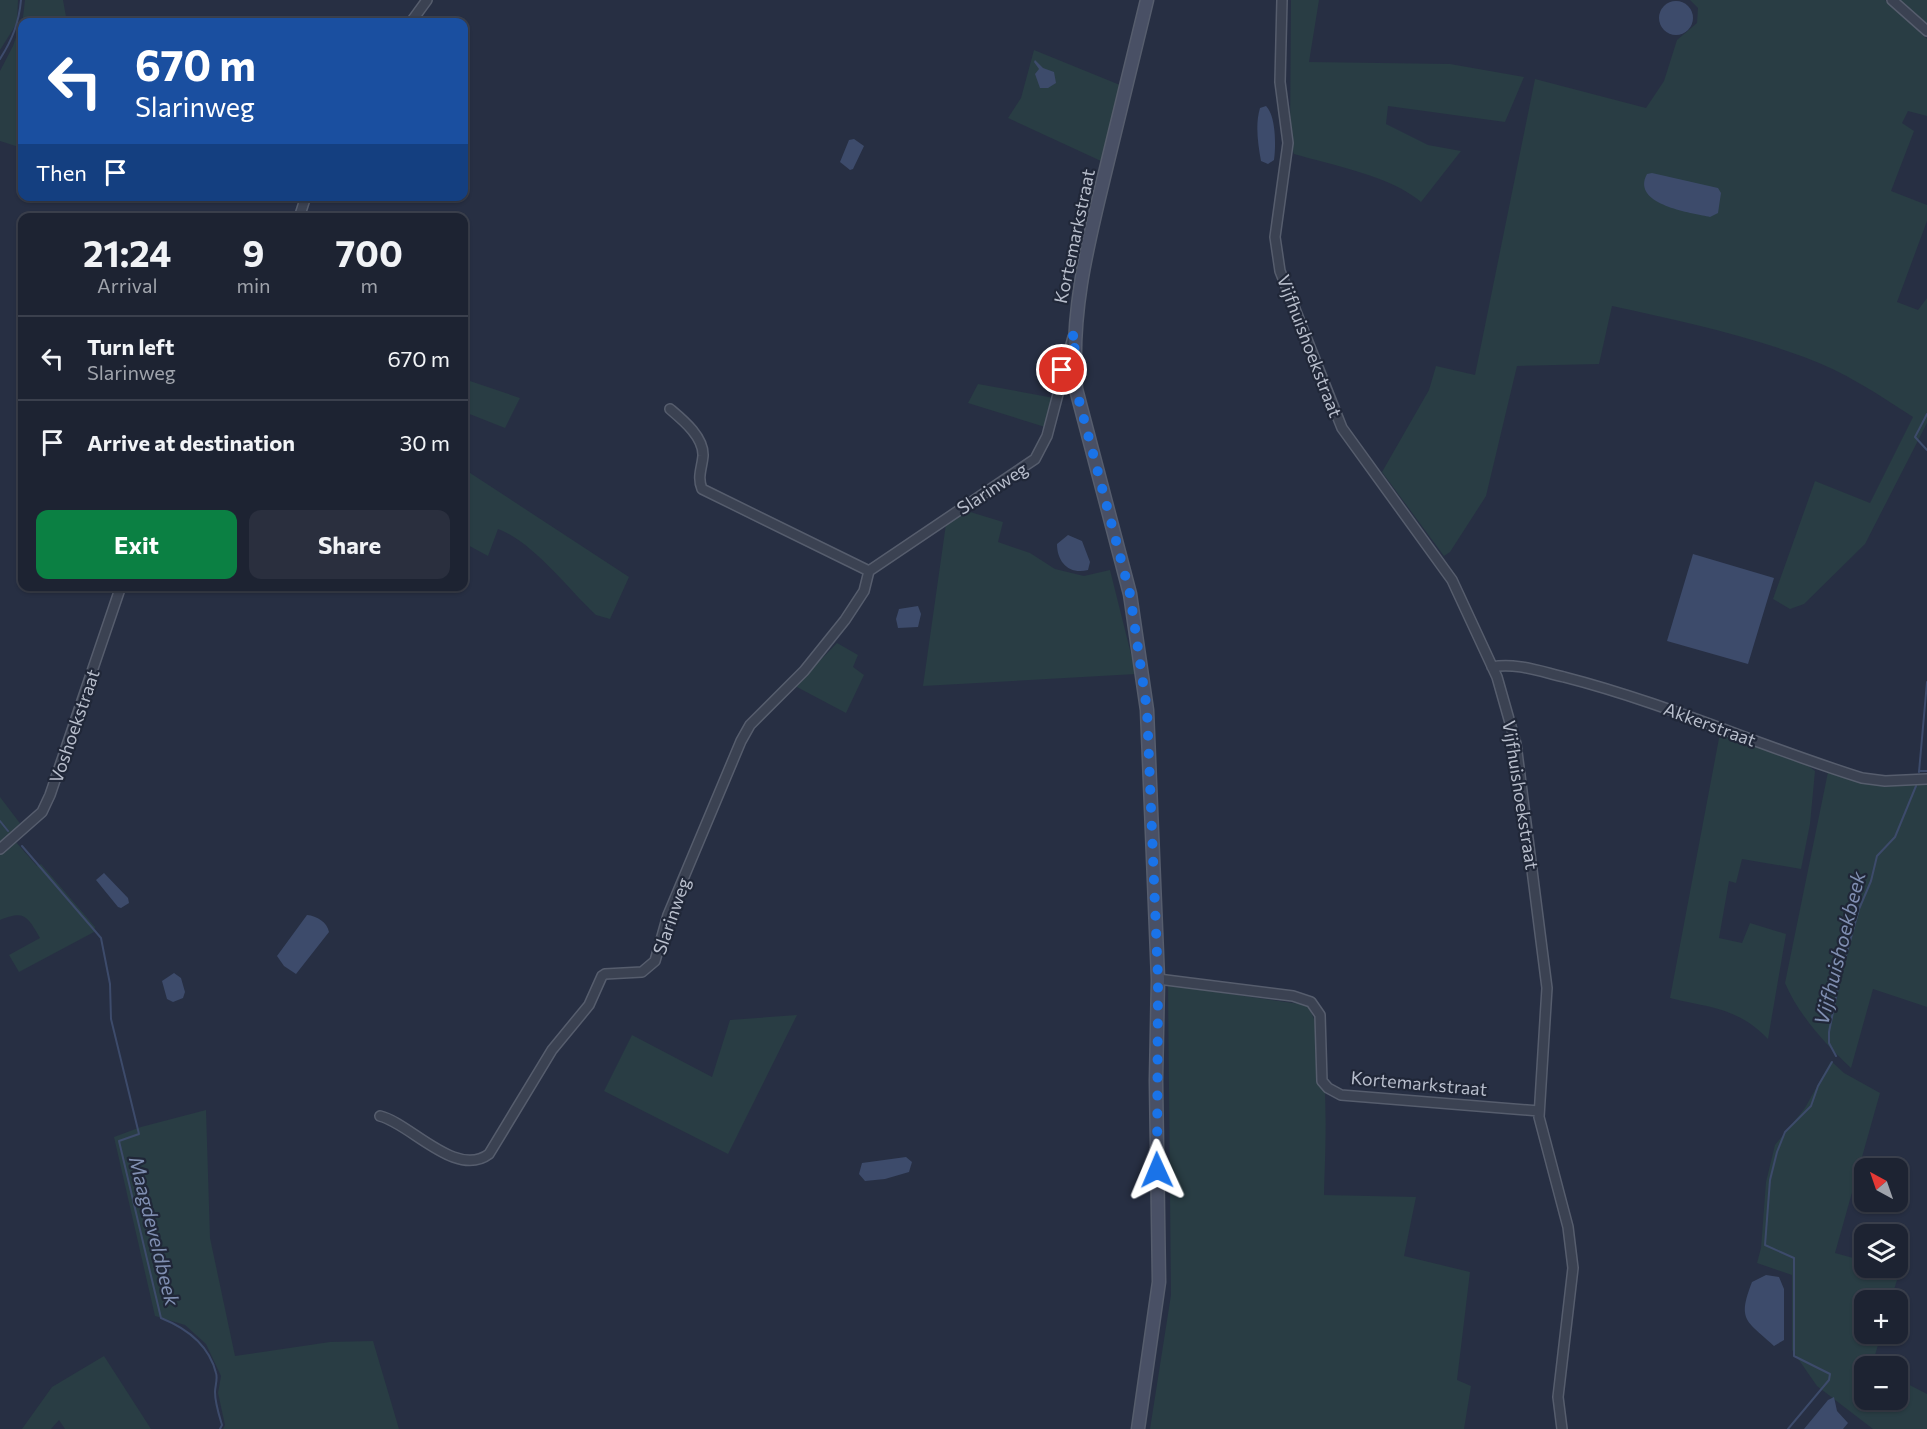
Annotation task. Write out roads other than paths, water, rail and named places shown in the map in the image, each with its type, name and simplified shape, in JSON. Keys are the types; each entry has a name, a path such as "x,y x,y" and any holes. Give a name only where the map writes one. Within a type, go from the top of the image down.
{"street":[{"path":"414,18 427,0"},
{"name":"Kortemarkstraat","path":"1138,1429 1159,1282 1156,1081 1158,979 1147,710 1130,594 1076,389 1074,333 1086,251 1147,0"},
{"name":"Vijfhuishoekstraat","path":"1281,0 1280,82 1288,143 1275,237 1280,271 1342,428 1452,580 1492,667 1505,701 1516,744 1548,1005 1539,1111 1544,1141 1568,1227 1573,1268 1558,1397 1562,1429"},
{"path":"1892,0 1927,31"},
{"name":"Slarinweg","path":"380,1116 390,1118 440,1151 459,1158 479,1159 489,1154 552,1050 589,1005 602,976 642,972 655,961 668,915 741,741 750,725 804,671 845,621 864,591 869,571 1035,459 1047,436 1062,370 1074,333"},
{"path":"670,409 699,441 703,453 699,481 702,489 869,571"},
{"name":"Voshoekstraat","path":"0,849 42,812 50,795 119,591"},
{"name":"Akkerstraat","path":"1492,667 1501,665 1524,668 1597,685 1862,778 1885,781 1927,779"},
{"name":"Kortemarkstraat","path":"1158,979 1293,996 1311,1002 1320,1015 1322,1081 1328,1088 1341,1095 1539,1111"}],"water":[{"path":"1676,1 1688,6 1693,18 1688,30 1676,35 1664,30 1659,18 1664,6"},
{"path":"1035,60 1043,68 1054,72 1056,83 1048,88 1040,88 1035,74 1039,69"},
{"path":"1266,106 1272,117 1275,139 1274,160 1268,164 1261,161 1258,134 1260,108"},
{"path":"854,139 864,146 853,169 850,170 840,162 849,140"},
{"path":"1652,173 1718,188 1721,193 1718,213 1710,217 1665,206 1655,200 1647,193 1644,185 1647,174"},
{"path":"1068,535 1082,541 1090,562 1088,570 1070,569 1065,566 1059,556 1057,544"},
{"path":"1693,554 1774,578 1748,664 1667,641"},
{"path":"918,606 921,614 918,627 898,628 896,619 899,609"},
{"path":"104,873 128,898 129,903 121,908 118,907 96,880"},
{"path":"307,915 321,920 329,932 296,974 284,966 277,956"},
{"path":"174,973 181,978 185,992 183,998 173,1002 167,999 162,981"},
{"path":"906,1157 912,1162 909,1172 885,1179 865,1181 859,1174 862,1163"},
{"path":"1766,1275 1779,1277 1784,1289 1784,1340 1774,1346 1751,1325 1745,1313 1747,1295 1752,1282"},
{"path":"1834,1397 1837,1411 1848,1423 1843,1429 1804,1429 1828,1400"}],"waterway":[{"name":"Maagdeveldbeek","path":"18,18 21,0"},
{"name":"Maagdeveldbeek","path":"0,59 18,19"},
{"name":"Vijfhuishoekbeek","path":"1927,414 1915,437 1927,450"},
{"name":"Vijfhuishoekbeek","path":"1919,772 1927,682"},
{"name":"Vijfhuishoekbeek","path":"1919,771 1927,771"},
{"name":"Vijfhuishoekbeek","path":"1836,1056 1829,1043 1829,1032 1840,977 1859,909 1871,881 1877,856 1895,837 1916,786"},
{"name":"Maagdeveldbeek","path":"0,821 8,831"},
{"name":"Maagdeveldbeek","path":"22,846 101,938 110,984 111,1019 139,1134 119,1141 161,1318 188,1332 202,1346 213,1363 217,1375 215,1396 222,1425 220,1429"},
{"name":"Vijfhuishoekbeek","path":"1788,1429 1829,1380 1830,1374 1794,1356 1794,1258 1765,1245 1770,1180 1785,1132 1811,1106 1818,1086 1832,1062"}]}
